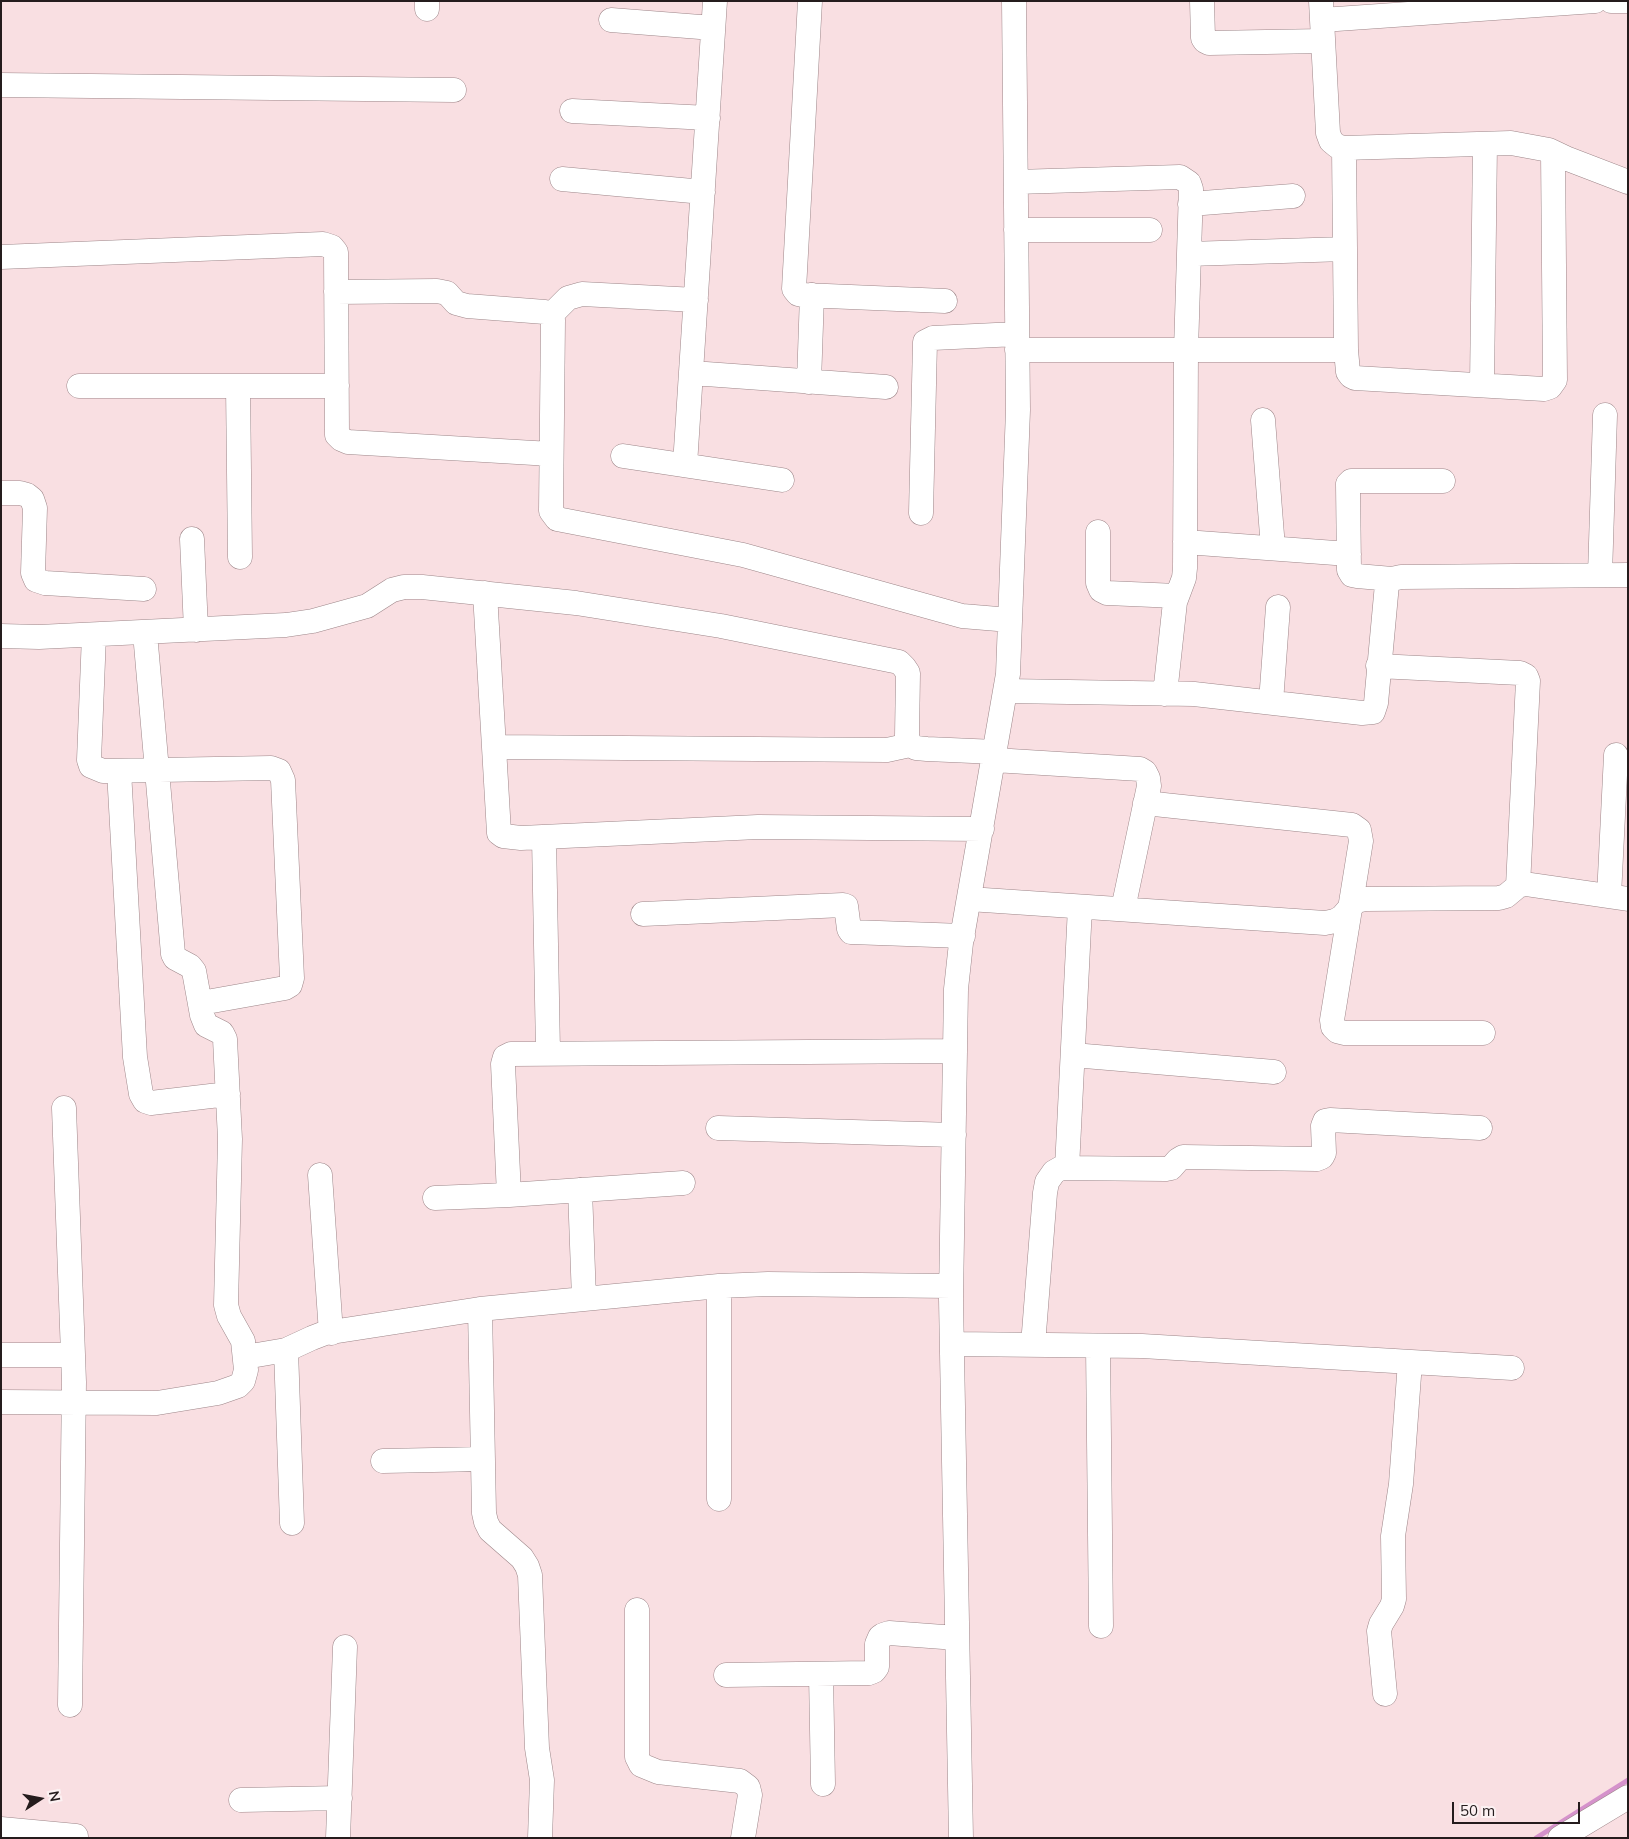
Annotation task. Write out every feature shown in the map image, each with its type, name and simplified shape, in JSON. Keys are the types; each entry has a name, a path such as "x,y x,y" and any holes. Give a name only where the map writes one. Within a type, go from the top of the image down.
{"street":[{"path":"685,465 715,1"},
{"path":"810,1 794,289 798,294 945,301"},
{"path":"961,1838 952,1344 956,989 962,936 1006,691 1017,420 1014,1"},
{"path":"1202,1 1203,38 1205,41 1322,21 1595,1"},
{"path":"1611,1 1628,1"},
{"path":"611,20 713,28"},
{"path":"1322,21 1328,134 1331,141 1337,146 1344,148 1511,143 1536,146 1628,182"},
{"path":"1,85 454,90"},
{"path":"572,111 708,118"},
{"path":"1482,385 1485,144"},
{"path":"1344,148 1346,350 1350,376 1356,378 1544,389 1550,387 1555,380 1553,152"},
{"path":"1016,182 1180,177 1189,183 1184,578 1173,614 1166,694"},
{"path":"562,179 703,192"},
{"path":"1190,204 1293,196"},
{"path":"1016,230 1150,230"},
{"path":"1,257 323,244 332,247 336,252 337,435 341,439 348,442 551,454"},
{"path":"1189,254 1345,249"},
{"path":"336,292 437,290 447,294 456,303 467,306 545,312 551,315 553,320 551,511 557,519 743,555 962,616 1010,620"},
{"path":"551,315 568,298 582,294 696,300"},
{"path":"809,382 812,295"},
{"path":"921,513 925,342 933,338 1186,350 1346,350"},
{"path":"692,373 886,387"},
{"path":"79,386 337,386"},
{"path":"238,386 240,557"},
{"path":"1600,575 1605,415"},
{"path":"1263,420 1273,548"},
{"path":"623,456 782,480"},
{"path":"1443,481 1351,481 1348,484 1346,489 1349,570 1352,575 1392,579 1401,577 1628,575"},
{"path":"1,493 20,493 32,499 35,508 33,572 36,580 45,583 144,588"},
{"path":"1098,532 1098,583 1101,590 1107,592 1177,596"},
{"path":"192,539 196,630"},
{"path":"1185,542 1349,554"},
{"path":"1006,691 1194,694 1362,713 1373,712 1376,703 1378,666 1388,584 1392,579"},
{"path":"1,636 18,638 146,633 249,628 313,621 366,606 392,590 404,587 422,587 576,603 711,624 899,662 908,673 907,736 910,745"},
{"path":"484,593 499,833 503,836 510,838 544,837 758,827 982,829"},
{"path":"1271,702 1278,607"},
{"path":"1,1402 157,1403 218,1393 238,1386 243,1380 246,1370 243,1341 229,1316 226,1305 230,1139 225,1040 222,1033 206,1025 202,1015 194,971 190,966 175,958 173,954 146,633"},
{"path":"94,635 89,760 91,766 96,770 271,768 279,771 283,780 292,978 290,985 285,988 201,1003"},
{"path":"1378,666 1520,673 1526,676 1528,681 1518,886"},
{"path":"494,747 887,750 910,745 916,748 1140,769 1145,772 1148,778 1145,803 1123,910"},
{"path":"969,899 1325,923 1342,917 1356,901 1364,899 1499,898 1506,896 1518,886 1525,884 1618,898 1616,755"},
{"path":"119,771 136,1057 141,1094 150,1103 228,1094"},
{"path":"1145,803 1352,825 1359,830 1360,841 1332,1020 1333,1027 1337,1031 1345,1033 1483,1034"},
{"path":"544,837 548,1052"},
{"path":"643,914 843,905 846,906 849,928 852,932 962,936"},
{"path":"1067,1168 1080,907"},
{"path":"509,1195 503,1064 505,1057 511,1054 548,1052 955,1051"},
{"path":"1073,1056 1274,1072"},
{"path":"64,1108 74,1402 70,1705"},
{"path":"1033,1345 1045,1193 1047,1182 1054,1172 1061,1168 1166,1169 1171,1168 1183,1157 1317,1159 1322,1157 1324,1152 1322,1126 1330,1120 1480,1128"},
{"path":"718,1128 954,1135"},
{"path":"320,1175 331,1332"},
{"path":"435,1198 683,1183"},
{"path":"580,1190 584,1299"},
{"path":"245,1357 286,1350 331,1332 480,1309 719,1286 768,1284 952,1286"},
{"path":"719,1286 719,1499"},
{"path":"480,1309 484,1513 490,1530 522,1558 530,1575 537,1748 542,1780 540,1838"},
{"path":"952,1344 1153,1347 1512,1368"},
{"path":"1098,1346 1101,1626"},
{"path":"286,1350 292,1523"},
{"path":"1,1355 73,1356"},
{"path":"1385,1694 1379,1631 1380,1624 1392,1606 1394,1599 1392,1536 1401,1484 1410,1362"},
{"path":"384,1462 483,1459"},
{"path":"637,1610 637,1757 641,1765 658,1772 740,1781 748,1787 750,1795 743,1838"},
{"path":"726,1675 869,1673 877,1667 877,1644 880,1637 889,1634 957,1638"},
{"path":"338,1838 345,1647"},
{"path":"821,1674 823,1784"},
{"path":"240,1800 340,1798"},
{"path":"1560,1838 1628,1798"},
{"path":"1,1829 76,1836"}],"waterway":[{"path":"1536,1838 1628,1780"}]}
